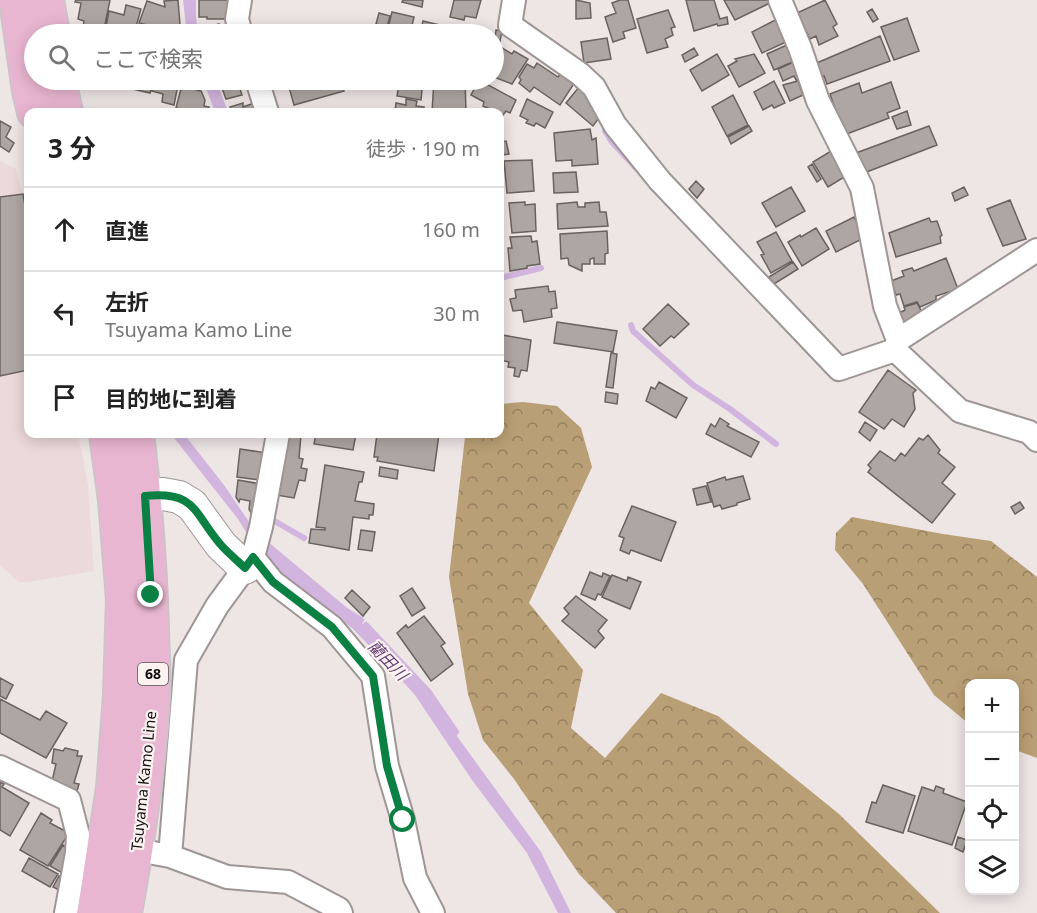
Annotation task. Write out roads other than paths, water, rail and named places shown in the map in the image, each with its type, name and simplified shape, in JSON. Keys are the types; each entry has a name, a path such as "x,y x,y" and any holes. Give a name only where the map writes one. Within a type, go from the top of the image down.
{"main road":[{"path":"16,0 24,61"},
{"path":"47,0 51,24"},
{"path":"28,90 33,108"},
{"path":"61,90 65,108"},
{"name":"Tsuyama Kamo Line","path":"108,438 130,498 151,595 154,694 137,850 125,913"},
{"name":"Tsuyama Kamo Line","path":"94,913 113,788 120,695 123,599 137,438"}],"street":[{"path":"238,24 240,0"},
{"path":"514,0 510,25 580,74 594,87 615,125 660,181 839,369 897,345 1037,250"},
{"path":"780,0 800,48 818,101 862,188 885,306 897,345 960,411 1029,432 1037,440"},
{"path":"260,90 266,108"},
{"path":"170,856 186,660 217,606 249,562 261,528 277,438"},
{"path":"130,498 171,496 179,497 192,505 221,545 249,562 332,627 373,676 387,766 403,820 415,878 433,913"},
{"path":"0,767 69,800 78,835 66,913"},
{"path":"137,850 170,856 227,877 288,882 339,909 342,913"}],"water":[{"path":"183,0 196,0 197,24 186,24"},
{"path":"207,90 220,90 226,108 214,108"},
{"name":"藺田川","path":"174,438 187,438 224,485 266,547 343,611 360,621 425,692 541,852 571,913 558,913 527,853 472,780 415,695 386,663 383,665 380,662 382,659 353,629 264,562 238,519"}],"waterway":[{"path":"605,131 636,168"},
{"path":"504,277 541,268"},
{"path":"631,325 633,331 693,385 730,409 776,444"},
{"path":"271,519 304,538"},
{"path":"266,544 345,610 361,620"},
{"name":"藺田川","path":"366,625 428,691 456,732 451,737"}]}
